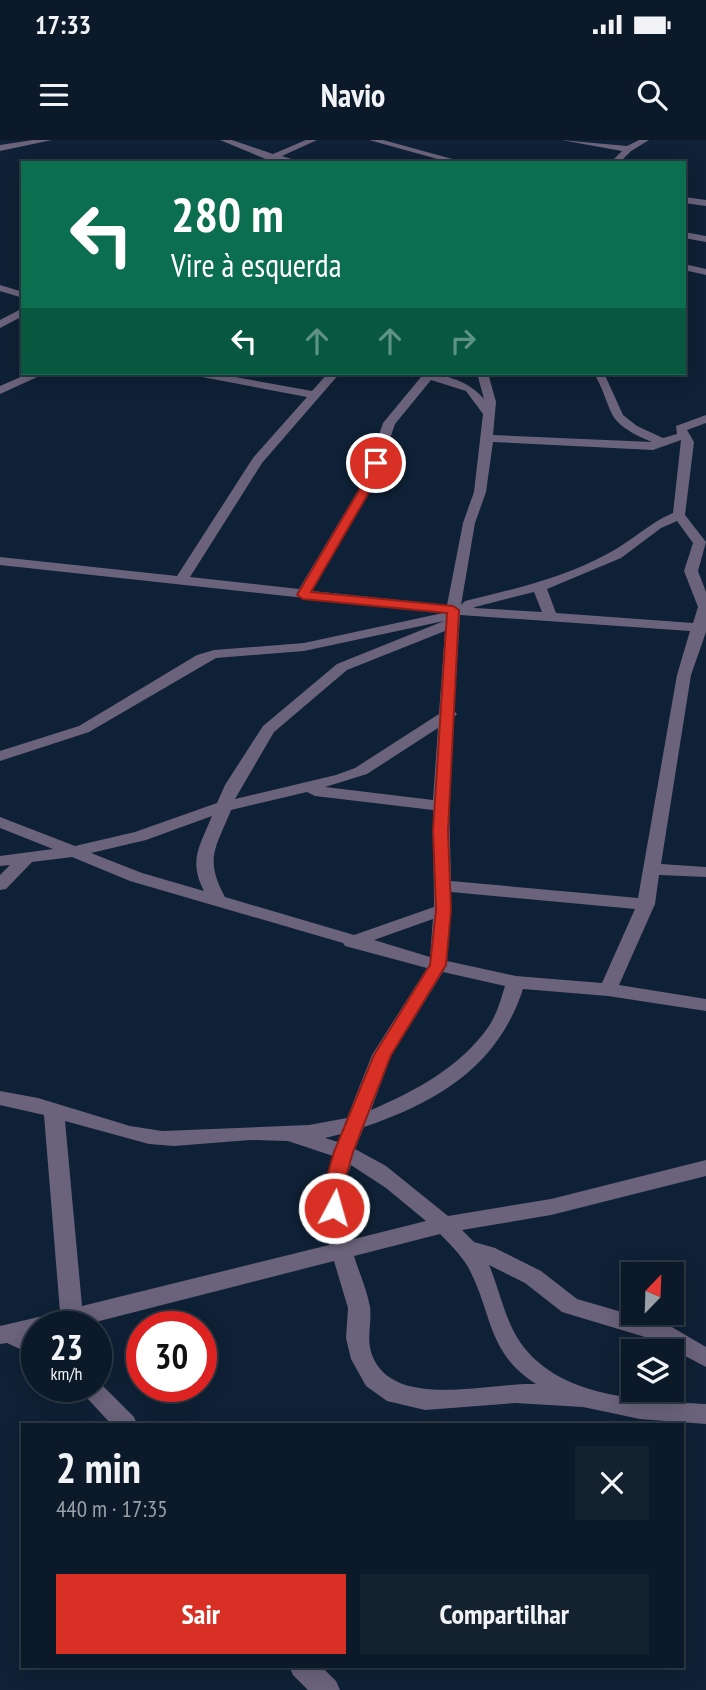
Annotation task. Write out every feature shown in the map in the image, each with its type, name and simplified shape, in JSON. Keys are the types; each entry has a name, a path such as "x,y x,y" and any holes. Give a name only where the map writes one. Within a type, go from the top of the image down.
{"street":[{"path":"0,148 48,140"},
{"path":"224,140 259,159 274,157 313,140"},
{"path":"373,140 455,161"},
{"path":"565,140 628,149"},
{"path":"616,161 628,149 645,140"},
{"path":"274,157 291,161"},
{"path":"686,200 706,203"},
{"path":"686,235 706,239"},
{"path":"686,267 706,272"},
{"path":"0,288 21,294"},
{"path":"0,311 21,310"},
{"path":"3,322 21,311"},
{"path":"0,391 13,382 34,375"},
{"path":"208,375 313,395"},
{"path":"180,582 257,461 332,375"},
{"path":"303,595 369,482 389,423 422,375"},
{"path":"426,375 470,388 490,415"},
{"path":"483,375 490,415 488,438 480,492 469,523 455,615 441,806 443,910 438,965 382,1055 355,1122 336,1180 334,1208 341,1250 359,1308 357,1338 362,1359 374,1379 395,1394 425,1399 514,1393 582,1397 631,1409 706,1414"},
{"path":"600,375 608,390 611,406 631,427 687,453"},
{"path":"608,990 646,904 674,723 684,675 703,628 705,607 691,571 700,542 679,515 687,453 685,435 680,428 706,419"},
{"path":"488,438 638,446 664,443 685,435"},
{"path":"218,899 204,874 204,856 222,807 255,746 268,729 324,679 477,602 539,587 616,555 656,525 679,515"},
{"path":"0,561 455,615 703,628"},
{"path":"539,587 551,619"},
{"path":"0,756 84,729 201,658 214,654 304,647 430,618 455,615"},
{"path":"0,861 72,852 141,836 222,807 304,790 361,771 449,714"},
{"path":"304,790 441,806"},
{"path":"0,822 136,877 218,899 351,942 438,965 516,982 608,990 706,1005"},
{"path":"0,885 26,859"},
{"path":"653,869 706,872"},
{"path":"442,886 646,904"},
{"path":"351,942 443,910"},
{"path":"0,1098 54,1110 100,1127 152,1138 212,1138 250,1133 287,1135 328,1130 355,1122 425,1093 463,1066 496,1033 516,982"},
{"path":"54,1110 71,1311"},
{"path":"287,1135 344,1152 369,1165 443,1225 477,1261 493,1313 509,1345 538,1374 582,1397"},
{"path":"107,1311 443,1225 551,1207 706,1168"},
{"path":"466,1249 486,1254 533,1277 570,1306 662,1333 706,1358"},
{"path":"4,1334 21,1341"},
{"path":"104,1402 125,1423"},
{"path":"304,1668 327,1690"}],"route":[{"path":"334,1208 336,1180 344,1152 382,1055 438,965 443,910 440,831 449,714 453,610 303,595 352,514 376,463"}]}
